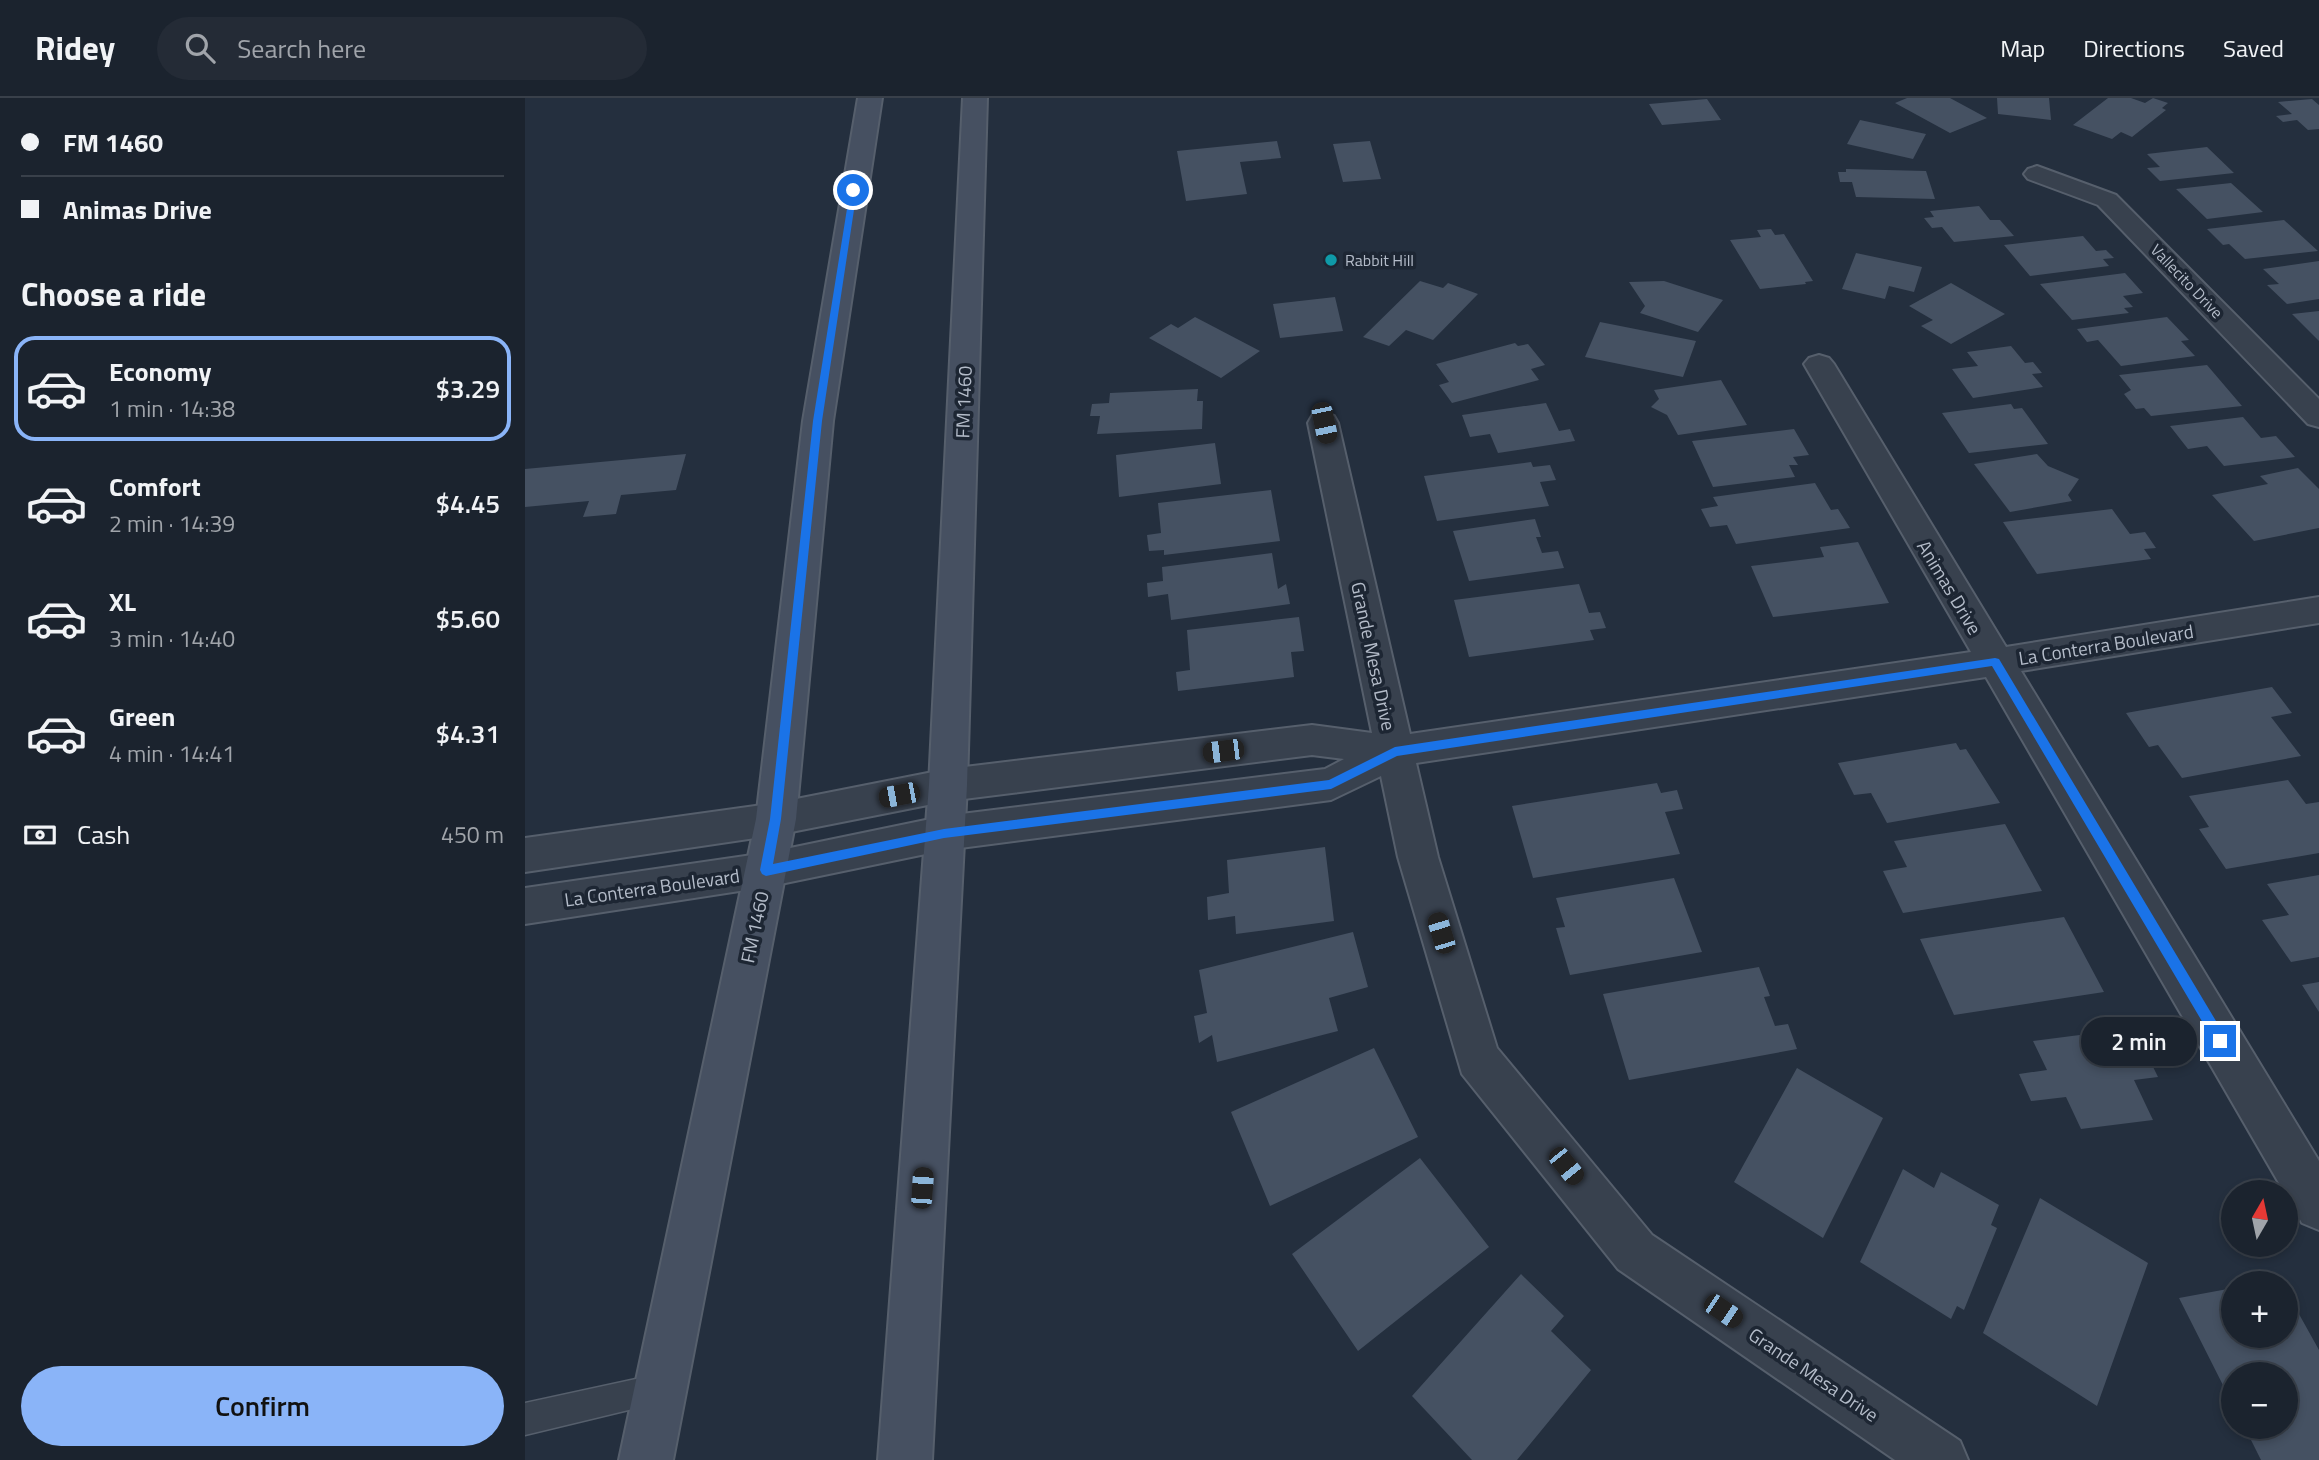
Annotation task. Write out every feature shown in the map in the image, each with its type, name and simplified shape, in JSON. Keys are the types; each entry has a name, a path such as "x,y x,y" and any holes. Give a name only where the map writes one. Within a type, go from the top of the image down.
{"main road":[{"name":"FM 1460","path":"646,1460 776,819 818,421 870,98"},
{"name":"FM 1460","path":"905,1460 948,785 975,98"}],"street":[{"name":"Vallecito Drive","path":"2037,174 2107,200 2319,417"},
{"name":"Animas Drive","path":"1819,364 2319,1206"},
{"name":"Grande Mesa Drive","path":"1324,423 1418,857 1478,1059 1635,1252 1941,1460"},
{"name":"La Conterra Boulevard","path":"525,855 776,819 948,785 1312,740 1395,751 1995,662 2319,610"},
{"name":"La Conterra Boulevard","path":"525,906 766,870 944,834 1331,784 1395,751"}],"lane":[{"path":"525,1419 659,1389"}],"building":[{"path":"1907,98 1950,98 1987,118 1950,133 1895,103"},
{"path":"1997,98 2049,98 2051,120 1998,114"},
{"path":"2108,98 2131,98 2145,103 2153,98 2168,103 2162,108 2166,110 2132,137 2121,132 2112,139 2073,125"},
{"path":"1707,99 1721,120 1662,125 1649,104"},
{"path":"2312,99 2319,105 2319,129 2308,130 2297,120 2283,122 2276,116 2292,114 2278,102"},
{"path":"1860,120 1926,134 1913,159 1847,144"},
{"path":"1277,141 1281,158 1240,162 1247,194 1186,201 1177,151"},
{"path":"1370,141 1381,179 1343,182 1333,144"},
{"path":"2207,147 2234,173 2160,181 2147,168 2160,167 2147,154"},
{"path":"1846,169 1926,171 1935,199 1856,197 1852,182 1840,182 1838,172 1846,172"},
{"path":"2231,183 2263,212 2207,219 2176,189"},
{"path":"1979,206 1990,220 2000,220 2014,236 1954,242 1942,227 1932,228 1924,218 1934,217 1930,211"},
{"path":"2284,220 2318,251 2245,259 2229,244 2223,245 2207,229"},
{"path":"1771,229 1775,235 1784,234 1813,281 1760,289 1730,240 1761,237 1757,230"},
{"path":"2083,236 2096,251 2106,250 2114,258 2103,259 2109,266 2030,276 2004,245"},
{"path":"1856,253 1922,267 1914,292 1889,286 1885,299 1842,289"},
{"path":"2319,261 2319,299 2287,304 2267,285 2279,284 2263,269"},
{"path":"2125,273 2143,293 2123,296 2133,307 2124,308 2129,313 2072,320 2040,284"},
{"path":"1420,281 1443,288 1448,283 1478,294 1433,340 1406,330 1389,346 1363,337"},
{"path":"1664,281 1723,300 1698,332 1640,313 1645,306 1629,282"},
{"path":"1951,283 2005,314 1951,344 1921,326 1933,320 1909,306"},
{"path":"1335,297 1343,331 1280,338 1273,304"},
{"path":"2319,311 2319,341 2292,314"},
{"path":"1195,317 1260,351 1221,378 1149,338 1171,324 1178,328"},
{"path":"2167,317 2189,340 2181,341 2195,356 2121,366 2098,340 2087,342 2077,329"},
{"path":"1600,322 1696,341 1683,377 1585,357"},
{"path":"1515,343 1518,346 1528,344 1545,365 1531,369 1539,380 1452,403 1439,385 1449,382 1436,364"},
{"path":"2011,346 2025,363 2033,362 2042,373 2032,374 2043,387 1973,398 1952,369 1978,366 1967,352"},
{"path":"2207,365 2242,406 2151,416 2144,408 2136,409 2124,394 2131,390 2119,375"},
{"path":"1721,380 1747,425 1678,435 1667,415 1651,407 1659,399 1654,390"},
{"path":"1198,389 1197,401 1203,401 1202,429 1097,434 1100,416 1090,416 1092,404 1109,403 1110,393"},
{"path":"1546,403 1559,431 1570,429 1575,441 1498,453 1490,434 1470,437 1462,415"},
{"path":"2011,404 2014,409 2022,408 2048,444 1969,453 1942,413"},
{"path":"2243,417 2261,438 2276,436 2295,457 2224,466 2207,446 2188,449 2170,426"},
{"path":"1794,429 1809,455 1793,457 1798,465 1789,465 1795,477 1713,487 1692,441"},
{"path":"1215,443 1221,484 1119,497 1116,455"},
{"path":"686,454 676,490 621,495 616,514 583,517 589,501 525,507 525,469"},
{"path":"2037,454 2048,466 2079,479 2068,495 2072,501 2010,512 1974,464"},
{"path":"1531,462 1533,467 1550,465 1556,480 1540,482 1549,506 1437,521 1424,476"},
{"path":"2298,468 2319,489 2319,528 2254,541 2212,495 2268,484 2260,476"},
{"path":"1815,483 1831,510 1838,509 1850,528 1736,544 1727,525 1710,527 1701,509 1718,506 1713,497"},
{"path":"1271,490 1280,541 1164,555 1164,550 1149,551 1147,535 1161,533 1158,503"},
{"path":"2112,509 2130,534 2145,532 2156,548 2144,549 2151,559 2037,574 2003,522"},
{"path":"1535,519 1541,537 1536,537 1542,553 1558,551 1564,568 1469,581 1453,531"},
{"path":"1858,542 1889,603 1773,617 1751,566 1824,557 1820,547"},
{"path":"1272,553 1278,589 1286,584 1290,604 1171,620 1168,594 1148,597 1147,583 1163,581 1162,567"},
{"path":"1579,584 1589,613 1600,612 1606,628 1590,630 1594,640 1469,657 1454,600"},
{"path":"1299,617 1304,651 1291,652 1294,677 1178,691 1176,672 1190,670 1187,630"},
{"path":"2272,687 2292,713 2271,717 2301,756 2182,778 2158,745 2149,747 2126,713"},
{"path":"1956,743 1960,750 1966,749 2000,803 1887,823 1871,793 1854,795 1838,763"},
{"path":"2288,780 2306,804 2319,802 2319,853 2226,869 2199,829 2209,827 2189,796"},
{"path":"1657,783 1661,793 1677,790 1683,809 1665,812 1680,854 1533,878 1512,806"},
{"path":"2005,824 2042,891 1903,913 1883,871 1907,867 1894,841"},
{"path":"1325,847 1334,921 1236,934 1235,916 1208,920 1207,897 1229,893 1227,860"},
{"path":"2319,875 2319,957 2291,962 2262,920 2289,915 2267,884"},
{"path":"1674,878 1702,952 1570,975 1556,928 1565,927 1556,898"},
{"path":"2064,917 2104,992 1954,1015 1920,939"},
{"path":"1353,932 1368,987 1329,998 1338,1031 1217,1062 1212,1035 1199,1043 1194,1016 1207,1013 1199,970"},
{"path":"1759,967 1770,996 1764,997 1775,1026 1788,1024 1797,1049 1629,1080 1603,994"},
{"path":"2319,982 2319,1012 2302,985"},
{"path":"2134,1028 2158,1077 2134,1080 2153,1120 2081,1129 2066,1097 2031,1101 2019,1074 2047,1070 2033,1041"},
{"path":"1374,1048 1418,1137 1270,1206 1231,1112"},
{"path":"1797,1068 1883,1118 1823,1238 1734,1182"},
{"path":"1420,1158 1489,1247 1358,1351 1292,1254"},
{"path":"1903,1169 1934,1188 1941,1172 1999,1205 1991,1225 1997,1228 1964,1310 1957,1306 1951,1319 1860,1262"},
{"path":"2040,1198 2148,1263 2097,1406 1983,1333"},
{"path":"1521,1274 1564,1316 1551,1331 1591,1370 1517,1460 1472,1460 1412,1396"},
{"path":"2221,1290 2221,1348 2298,1348 2298,1312 2319,1350 2319,1460 2261,1460 2250,1439 2298,1439 2298,1362 2221,1362 2221,1381 2179,1298"}],"place":[{"name":"Rabbit Hill","path":"1331,260"}],"route":[{"path":"853,190 818,421 776,819 766,870 944,834 1331,784 1395,751 1995,662 2220,1041"}]}
